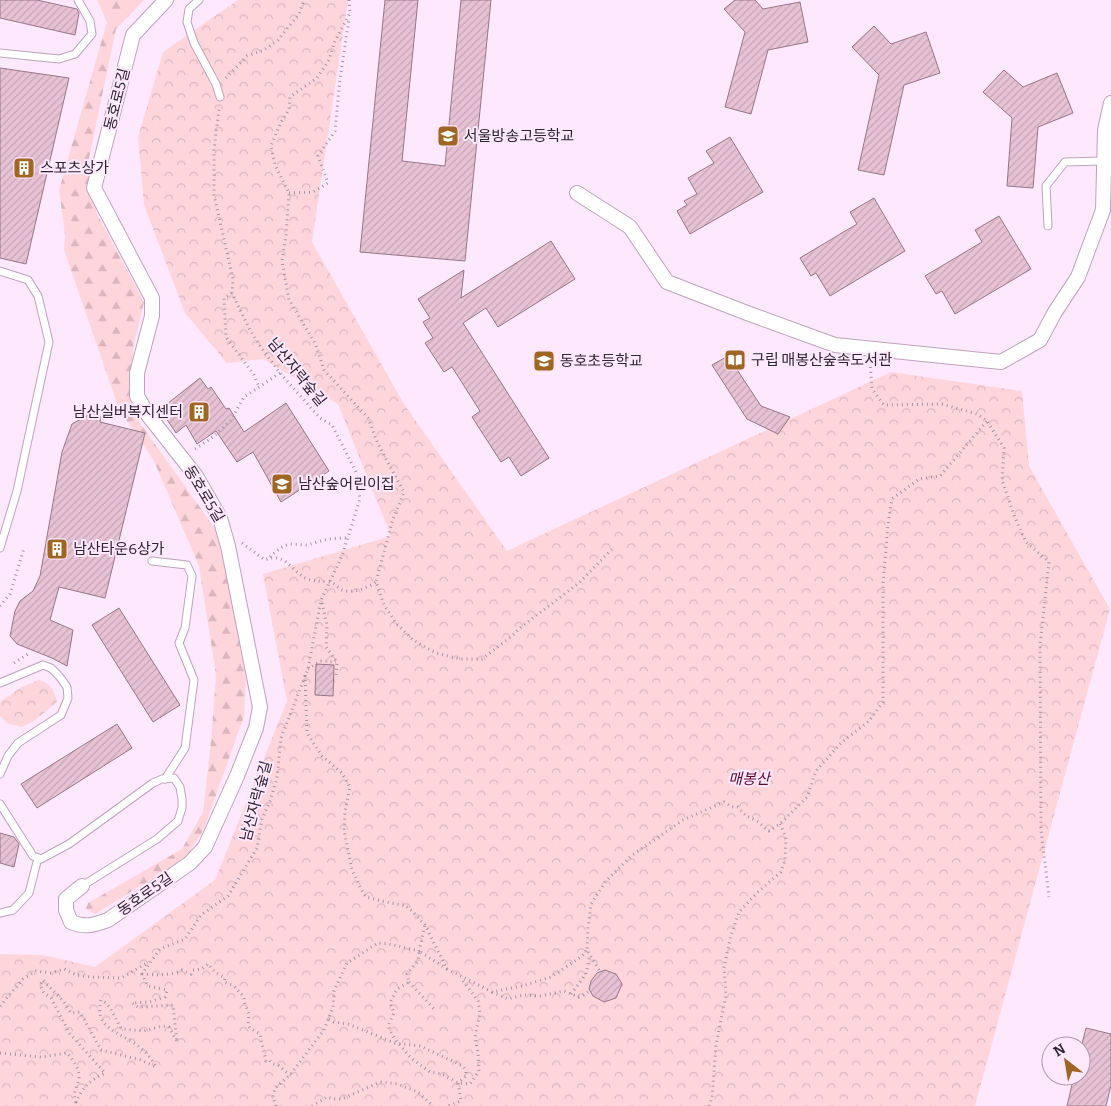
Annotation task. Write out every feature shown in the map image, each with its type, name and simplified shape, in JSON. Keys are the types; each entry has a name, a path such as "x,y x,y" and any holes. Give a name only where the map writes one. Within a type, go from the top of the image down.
{"street":[{"name":"동호로5길","path":"82,886 66,899 67,914 71,922 81,927 93,926 108,920 190,863 205,847 238,776 256,728 260,707 220,518 196,476 148,415 137,396 137,373 152,316 152,298 94,188 133,35 166,0"},
{"path":"577,193 630,226 667,282 835,345 1000,362 1040,340 1055,312 1078,277 1103,210 1105,130 1111,103"}],"lane":[{"path":"0,53 59,59 75,54 92,34 90,20 78,0"},
{"path":"199,0 189,9 187,22 194,43 216,84 220,98"},
{"path":"1048,226 1046,186 1065,162 1104,161"},
{"path":"0,271 28,280 38,296 49,342 18,491 0,548"},
{"path":"152,561 187,565 192,576 186,628 179,643 194,680 193,690 185,748 165,779"},
{"path":"0,682 43,665 51,668 59,676 67,687 68,698 61,715 18,743 8,756 0,774"},
{"path":"0,804 33,856 42,859 69,844 153,783 174,778 180,787 182,808 178,821 157,839 82,886"},
{"path":"0,913 13,910 28,893 38,858"}],"path":[{"name":"남산자락숲길","path":"142,974 160,949 186,939 201,915 228,896 257,848 262,819 277,778 281,738 308,669 321,600 342,556 346,538 360,499 356,472 332,425 320,418 280,373 250,330 232,293 233,279 214,195 214,150 220,98 226,76 247,56 264,50 278,40 298,14 304,0"},
{"path":"289,192 313,192 328,183 318,156 335,131 340,79 350,13 349,0"},
{"path":"350,13 334,43 329,60 317,78 290,97 289,110 281,122 271,146 275,166 289,192 282,261 288,300 316,345 324,370 368,418 378,444 404,492 392,522 376,582 384,605 396,623 412,640 436,653 460,659 482,659 579,583 613,548"},
{"path":"232,293 224,298 226,337 254,376 258,387"},
{"path":"869,349 872,388 884,405 942,404 977,414 987,421 1004,448 1002,480 1015,518 1026,542 1049,562 1040,645 1041,830 1049,897"},
{"path":"181,457 213,437 231,420 244,397 280,373"},
{"path":"492,992 522,986 551,977 582,956 587,950 591,904 606,881 631,856 683,820 724,802 732,807 738,807 746,817 758,821 762,827 769,831 780,824 807,797 816,771 841,743 869,721 883,702 883,585 892,499 919,479 940,476 987,421"},
{"path":"266,560 280,548 289,544 307,546 328,539 346,538"},
{"path":"0,606 10,594 24,548"},
{"path":"270,558 285,560 304,578 319,583 330,582 342,590 352,591 376,582"},
{"path":"321,600 327,625 326,647 337,662 336,676"},
{"path":"308,669 320,661 337,662"},
{"path":"305,674 307,732 322,756 342,773 350,787 345,811 344,830 352,870 360,889 366,897 373,900 405,905 425,925 448,969"},
{"path":"709,1106 712,1098 716,1045 726,995 724,967 731,935 739,912 781,872 785,860 786,838 780,824"},
{"path":"425,925 418,961 407,974 409,982 434,1008"},
{"path":"276,1106 273,1097 275,1088 290,1075 319,1038 333,1007 334,991 347,963 378,943 419,951 460,977 508,999 523,995 540,996 564,991 579,996 590,991"},
{"path":"587,950 599,970"},
{"path":"571,994 586,974 590,954"},
{"path":"0,1006 23,979 36,971 51,973 64,969 77,975 121,978 150,962"},
{"path":"0,1053 41,1057 67,1053 75,1063 79,1077 73,1095 76,1102 81,1091 90,1081 106,1072 70,1034 51,998 44,993 40,985 43,980 64,1002 71,1013 80,1012 101,1050 141,1060 156,1067 144,1051 130,1040 112,1032 105,1025 100,1014 100,1000 107,1003 111,1008 116,1022 122,1029 144,1031 162,1026 169,1027 177,1042 173,1006 138,1007 132,1003 149,1002 165,997 167,990 148,986 142,974 176,973 182,970 191,974 193,970 202,969 208,964 215,972 225,978 224,982 234,986 244,997 249,1014 248,1025 260,1034 266,1061 268,1060 278,1065 290,1075"},
{"path":"409,982 396,989 390,1003 394,1013 388,1026 394,1038 411,1058 430,1072 442,1074 458,1083 470,1084 478,1071 478,1053 475,1037 480,1013 478,1001 460,977"},
{"path":"328,1018 334,1022 348,1024 399,1044 420,1046 463,1066 466,1076 458,1083"},
{"path":"311,1105 327,1098 342,1098 380,1082 397,1084 418,1092 433,1106"},
{"path":"447,1106 461,1102 458,1083"}],"green space":[{"path":"97,0 144,0 116,29 87,168 97,214 144,302 133,348 132,412 219,534 246,679 244,716 204,829 185,859 95,914 86,909 88,903 182,849 203,812 216,675 199,566 154,461 119,409 64,250 65,235 59,190 107,22"},
{"name":"매봉산","path":"238,0 348,0 312,242 404,404 507,551 891,372 1022,391 1029,466 1110,609 975,1106 0,1106 0,954 43,955 95,967 215,880 287,701 263,574 391,536 338,404 263,359 227,363 185,313 144,205 138,137 163,52"},
{"path":"39,680 51,688 57,702 34,721 22,727 7,723 0,716 0,702 20,688"}],"building":[{"path":"0,0 37,0 77,9 79,13 75,35 0,18"},
{"path":"385,0 418,0 402,161 445,166 461,0 491,0 465,261 360,252"},
{"path":"735,0 755,0 763,9 800,2 808,42 768,50 751,114 725,107 745,32 724,9"},
{"path":"874,26 891,44 926,32 940,73 904,85 884,175 858,170 879,75 852,47"},
{"name":"스포츠상가","path":"0,68 69,78 26,264 0,258"},
{"path":"1004,70 1023,87 1057,73 1073,113 1038,127 1033,188 1007,186 1012,118 983,92"},
{"path":"730,137 763,192 690,234 677,211 687,205 684,201 697,194 688,178 714,163 706,151"},
{"path":"874,198 905,251 830,296 816,273 811,276 800,258 857,224 850,212"},
{"path":"999,216 1031,269 955,314 942,291 936,294 925,276 982,242 975,230"},
{"path":"551,241 575,279 498,327 486,308 463,323 549,458 521,476 509,457 501,462 472,417 480,411 452,367 444,372 425,343 433,338 423,322 430,318 418,299 464,270 461,298"},
{"path":"728,356 761,406 790,417 778,434 747,419 712,365"},
{"path":"200,378 208,389 211,387 226,409 229,408 244,432 286,403 329,471 281,502 253,452 237,462 216,431 197,444 186,425 176,433 164,415 170,410 167,404"},
{"path":"92,413 101,417 100,422 145,433 105,598 59,587 50,620 73,630 67,666 17,644 10,636 15,611 20,601 33,591 40,576 62,452 72,424"},
{"path":"119,608 180,705 153,722 92,625"},
{"path":"316,664 334,665 333,696 315,695"},
{"path":"117,724 132,748 37,808 21,784"},
{"path":"0,833 14,837 19,844 14,867 0,863"},
{"path":"605,970 616,974 622,984 616,998 604,1002 593,996 589,989 591,981 597,973"},
{"path":"1086,1028 1111,1034 1111,1085 1106,1106 1067,1106 1072,1086 1091,1086 1091,1036 1084,1036"}],"place":[{"name":"서울방송고등학교","path":"448,136"},
{"name":"스포츠상가","path":"24,168"},
{"name":"구립 매봉산숲속도서관","path":"735,360"},
{"name":"동호초등학교","path":"544,361"},
{"name":"남산실버복지센터","path":"199,412"},
{"name":"남산숲어린이집","path":"282,484"},
{"name":"남산타운6상가","path":"57,549"}]}
